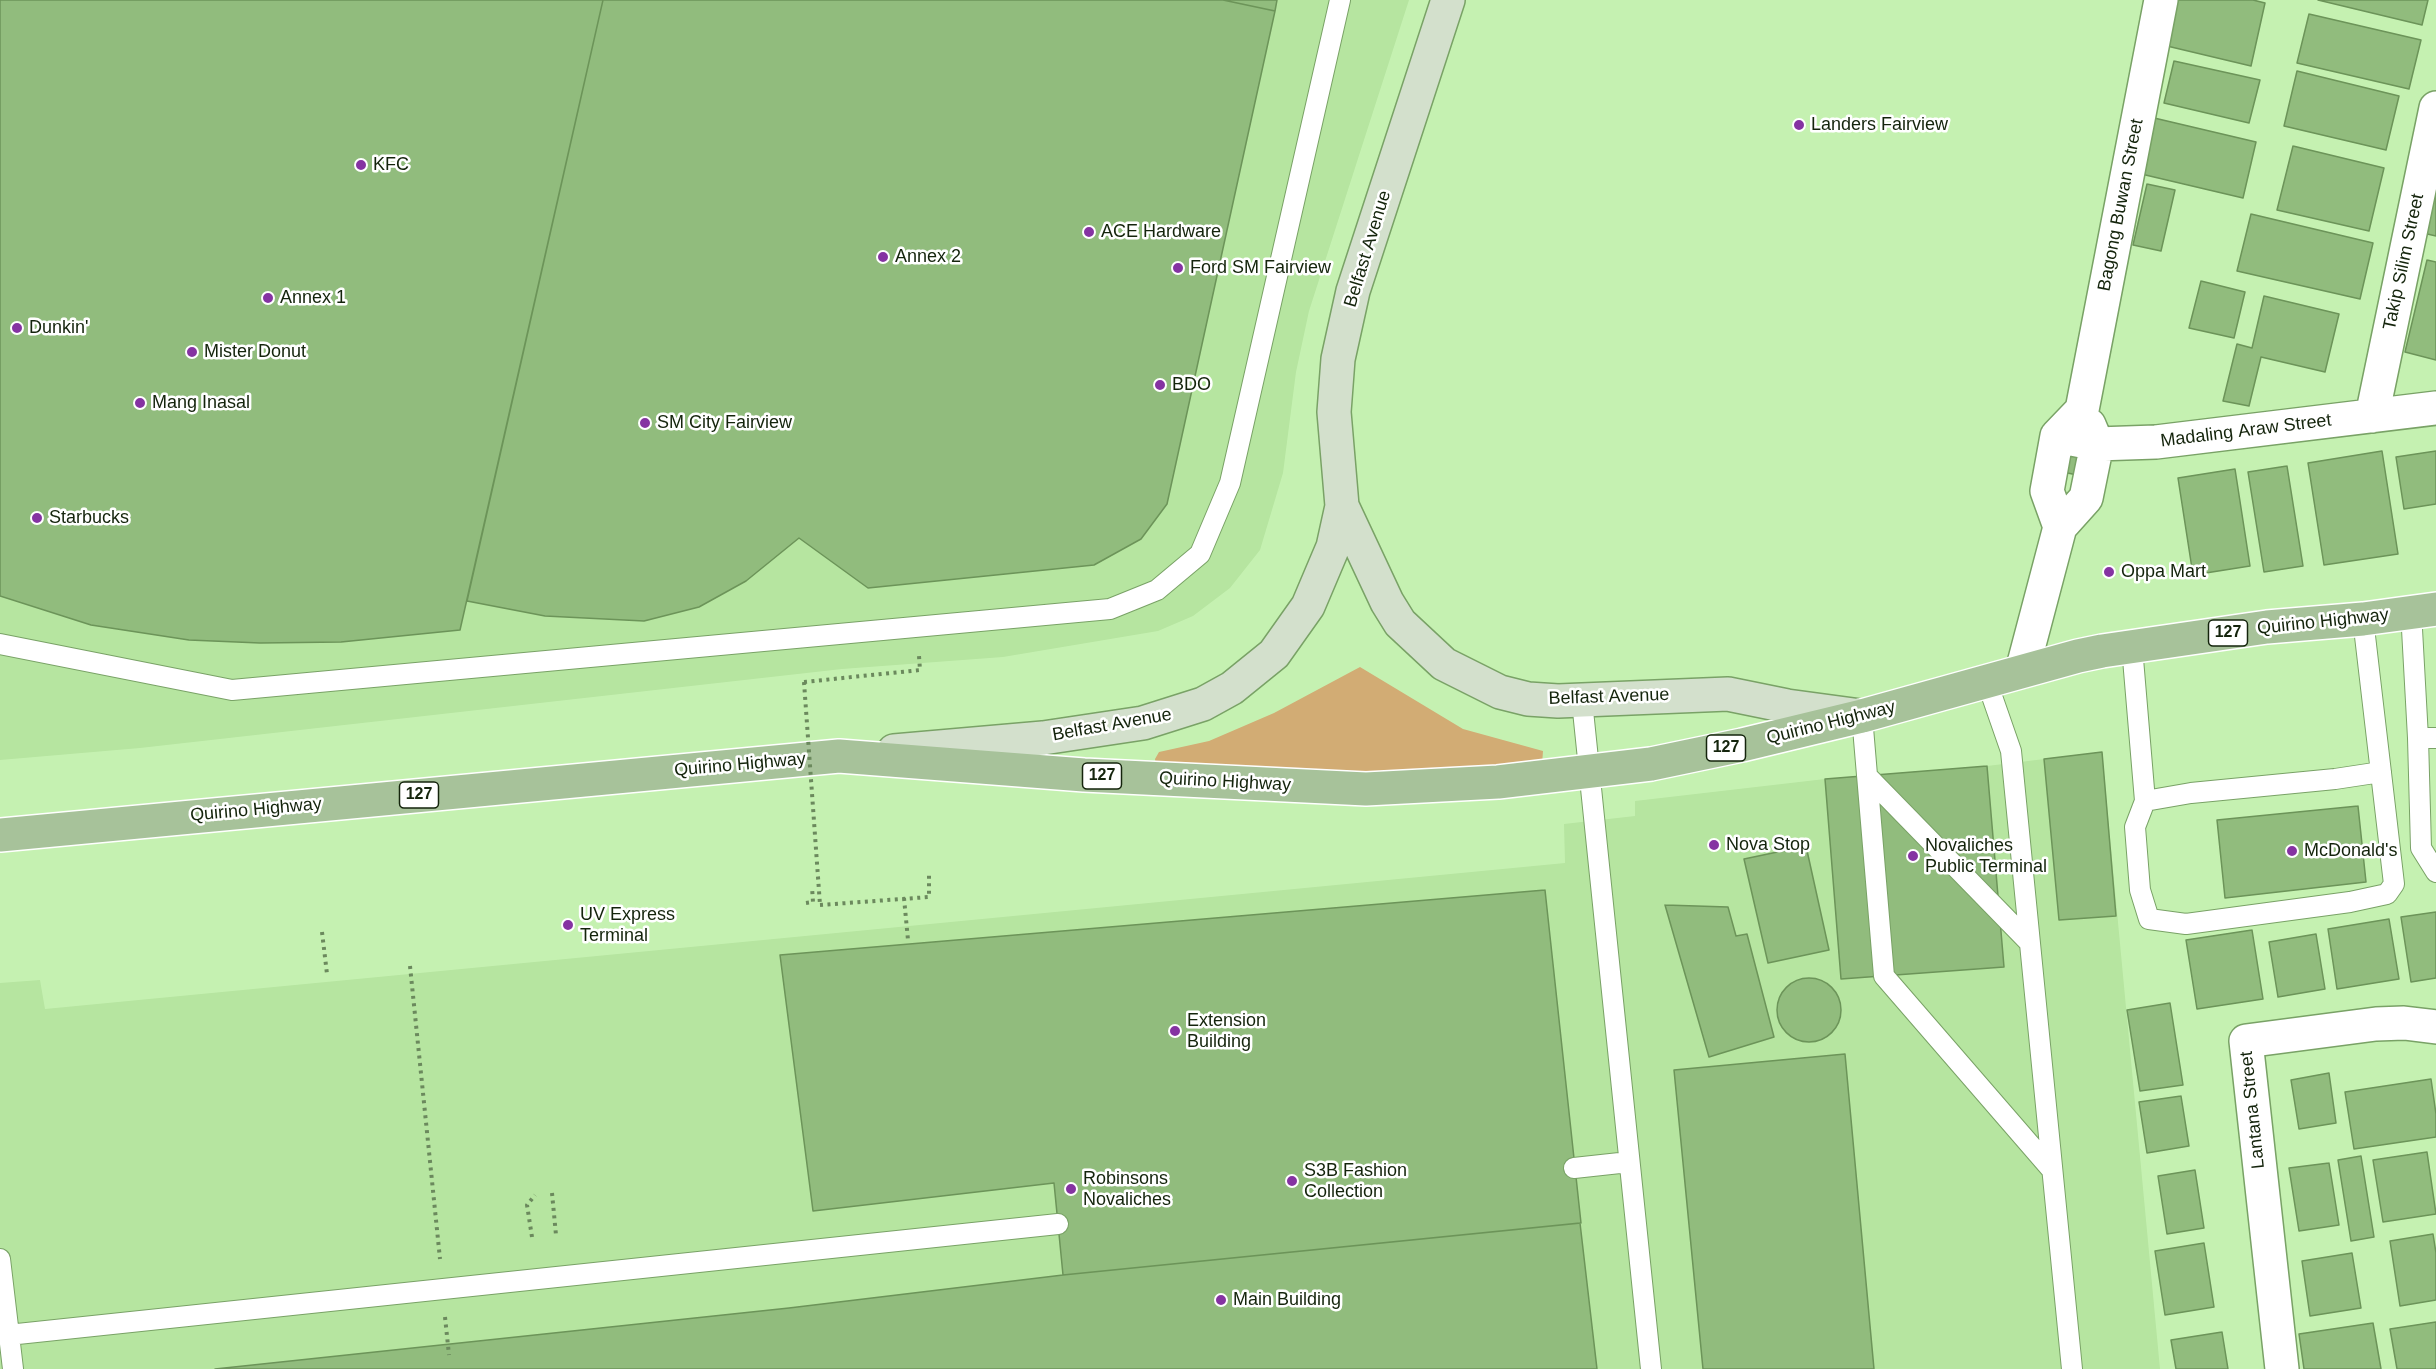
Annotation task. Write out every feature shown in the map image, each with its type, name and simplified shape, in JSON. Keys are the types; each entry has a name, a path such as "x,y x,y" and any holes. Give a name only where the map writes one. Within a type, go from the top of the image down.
{"main road":[{"name":"Belfast Avenue","path":"839,756 1096,731 1161,718 1203,704 1232,688 1274,654 1308,606 1333,547 1342,506 1334,412 1338,359 1353,291 1448,0"},
{"name":"Belfast Avenue","path":"1342,506 1372,573 1400,623 1444,664 1500,692 1528,699 1582,701 1728,694 1787,706 1862,716"},
{"name":"Quirino Highway","path":"0,834 839,756 1084,775 1366,789 1498,782 1651,764 1731,748 1862,716 2078,656 2266,627 2363,619 2424,610"}],"street":[{"name":"Bagong Buwan Street","path":"2082,410 2161,0"},
{"name":"Takip Silim Street","path":"2372,416 2436,108"},
{"name":"Madaling Araw Street","path":"2057,436 2097,444 2126,444 2179,440 2436,408"},
{"path":"2022,672 2060,527 2086,498 2097,444 2082,410 2057,436 2047,491 2060,527"},
{"name":"Lantana Street","path":"2282,1369 2246,1041 2376,1024 2404,1023 2436,1027"}],"lane":[{"path":"0,644 232,690 1110,609 1157,590 1200,554 1230,483 1340,0"},
{"path":"2424,610 2427,738 2421,848 2436,872"},
{"path":"2132,647 2145,801 2135,827 2140,890 2149,920 2186,924 2350,902 2387,894 2394,884 2363,619"},
{"path":"1987,682 2011,751 2072,1369"},
{"path":"1582,701 1651,1369"},
{"path":"1862,716 1884,976 2052,1170"},
{"path":"2145,801 2191,793 2335,779 2381,772"},
{"path":"1867,776 2030,943"},
{"path":"1574,1168 1629,1162"},
{"path":"8,1335 443,1291 1058,1224"},
{"path":"0,1259 2,1304 13,1369"}],"path":[{"path":"920,670 804,682 820,905 929,897 929,874"},
{"path":"806,903 813,902 812,887"},
{"path":"904,898 908,940"},
{"path":"322,932 327,974"},
{"path":"410,966 449,1355"},
{"path":"552,1193 556,1235"},
{"path":"532,1237 527,1205 535,1195"}],"shaded area":[{"name":"SM City Fairview","path":"0,0 1409,0 1309,311 1296,372 1283,473 1260,550 1230,588 1193,616 1158,631 1003,657 842,669 140,748 0,760"},
{"path":"1360,667 1463,729 1543,751 1542,765 1359,777 1156,766 1155,759 1159,752 1209,741 1274,713"},
{"name":"Robinsons Novaliches","path":"2102,752 2160,1369 0,1369 0,983 40,980 45,1009 1565,863 1564,824 1635,816 1635,801 1825,779 1987,766"}],"building":[{"name":"Annex 1","path":"0,0 603,0 460,630 341,642 260,643 189,640 91,625 0,596"},
{"name":"Annex 2","path":"603,0 1223,0 1275,11 1167,504 1141,539 1094,565 868,588 799,538 746,581 699,607 644,621 545,616 467,601"},
{"path":"1223,0 1277,0 1275,11"},
{"path":"2178,0 2253,0 2265,3 2251,66 2167,46"},
{"path":"2318,0 2428,0 2422,25"},
{"path":"2309,14 2421,40 2409,89 2297,63"},
{"path":"2174,61 2260,80 2249,123 2164,103"},
{"path":"2297,71 2399,96 2386,150 2284,126"},
{"path":"2150,117 2256,142 2243,198 2137,173"},
{"path":"2293,146 2384,168 2369,231 2277,210"},
{"path":"2436,178 2436,236 2423,233"},
{"path":"2147,184 2175,190 2161,251 2133,245"},
{"path":"2251,214 2373,243 2360,299 2237,271"},
{"path":"2427,260 2436,262 2436,360 2405,352"},
{"path":"2201,281 2245,292 2234,338 2189,328"},
{"path":"2264,296 2339,314 2325,372 2261,357 2249,406 2223,401 2237,344 2252,348"},
{"path":"2067,450 2081,453 2077,475 2063,472"},
{"path":"2382,451 2398,554 2324,565 2308,463"},
{"path":"2436,451 2436,504 2404,509 2396,457"},
{"path":"2287,466 2303,566 2264,572 2248,472"},
{"path":"2235,469 2250,566 2193,575 2178,478"},
{"path":"2102,752 2116,916 2059,920 2044,759"},
{"name":"Novaliches Public Terminal","path":"1987,766 2004,967 1841,979 1825,779"},
{"name":"McDonald's","path":"2358,806 2366,882 2225,898 2217,820"},
{"path":"1806,846 1829,950 1768,963 1744,859"},
{"name":"Extension Building","path":"1545,890 1581,1223 1063,1275 1054,1183 813,1211 780,955"},
{"path":"1665,905 1728,907 1736,936 1747,934 1774,1037 1709,1057"},
{"path":"2436,912 2436,978 2411,982 2401,917"},
{"path":"2389,919 2399,979 2337,989 2328,929"},
{"path":"2252,930 2263,999 2197,1009 2186,940"},
{"path":"2316,934 2325,989 2278,997 2269,942"},
{"path":"1803,978 1815,978 1832,987 1839,998 1841,1010 1839,1022 1832,1033 1815,1042 1803,1042 1791,1037 1782,1028 1777,1016 1777,1004 1782,992 1791,983"},
{"path":"2170,1003 2183,1085 2140,1091 2127,1010"},
{"path":"1845,1054 1874,1369 1703,1369 1674,1070"},
{"path":"2329,1073 2336,1123 2299,1129 2291,1080"},
{"path":"2431,1079 2436,1114 2436,1137 2354,1149 2345,1092"},
{"path":"2181,1096 2189,1146 2147,1153 2139,1102"},
{"path":"2427,1152 2436,1214 2383,1222 2373,1160"},
{"path":"2361,1156 2374,1237 2351,1241 2338,1160"},
{"path":"2329,1163 2339,1225 2299,1231 2289,1168"},
{"path":"2195,1170 2204,1228 2167,1234 2158,1176"},
{"name":"Main Building","path":"1580,1223 1597,1369 215,1369 789,1308 1063,1275"},
{"path":"2433,1234 2436,1253 2436,1300 2400,1306 2390,1241"},
{"path":"2204,1243 2214,1307 2165,1315 2155,1251"},
{"path":"2352,1253 2361,1308 2310,1316 2302,1261"},
{"path":"2436,1322 2436,1369 2397,1369 2390,1329"},
{"path":"2373,1323 2381,1369 2304,1369 2299,1334"},
{"path":"2222,1332 2228,1369 2176,1369 2171,1340"}],"place":[{"name":"Landers Fairview","path":"1799,125"},
{"name":"KFC","path":"361,165"},
{"name":"ACE Hardware","path":"1089,232"},
{"name":"Annex 2","path":"883,257"},
{"name":"Ford SM Fairview","path":"1178,268"},
{"name":"Annex 1","path":"268,298"},
{"name":"Dunkin'","path":"17,328"},
{"name":"Mister Donut","path":"192,352"},
{"name":"BDO","path":"1160,385"},
{"name":"Mang Inasal","path":"140,403"},
{"name":"SM City Fairview","path":"645,423"},
{"name":"Starbucks","path":"37,518"},
{"name":"Oppa Mart","path":"2109,572"},
{"name":"Nova Stop","path":"1714,845"},
{"name":"McDonald's","path":"2292,851"},
{"name":"Novaliches Public Terminal","path":"1913,856"},
{"name":"UV Express Terminal","path":"568,925"},
{"name":"Extension Building","path":"1175,1031"},
{"name":"S3B Fashion Collection","path":"1292,1181"},
{"name":"Robinsons Novaliches","path":"1071,1189"},
{"name":"Main Building","path":"1221,1300"}]}
